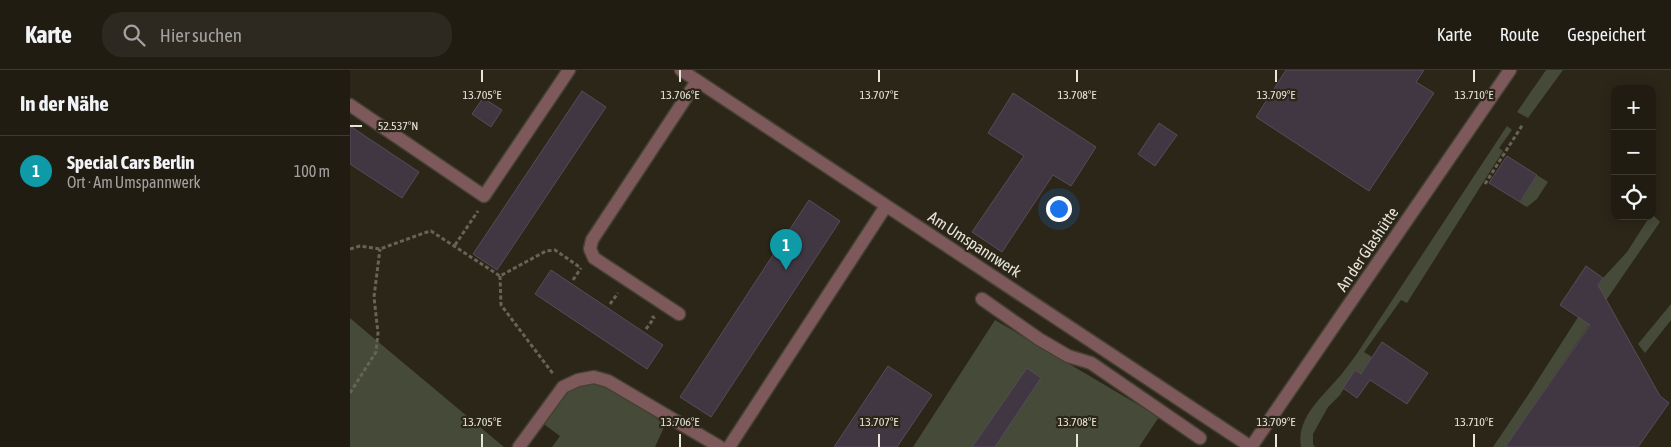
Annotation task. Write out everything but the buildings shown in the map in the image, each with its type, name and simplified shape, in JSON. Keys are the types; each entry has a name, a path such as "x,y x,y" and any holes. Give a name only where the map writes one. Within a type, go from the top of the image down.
{"street":[{"path":"350,105 484,196 569,70"},
{"name":"Am Umspannwerk","path":"681,70 1251,447"},
{"name":"An der Glashütte","path":"1251,447 1510,70"},
{"path":"680,314 594,258 591,254 590,244 698,81"},
{"path":"729,447 886,206"},
{"path":"982,300 1039,339 1068,356 1091,363 1200,438"},
{"path":"519,447 563,387 578,380 594,377 608,380 720,447"}],"path":[{"path":"1485,184 1523,124"},
{"path":"455,246 482,205 484,196"},
{"path":"350,249 360,246 380,249 431,232 500,276"},
{"path":"350,393 376,352 378,333 374,296 380,249"},
{"path":"500,276 546,251 555,250 588,273"},
{"path":"573,280 581,268"},
{"path":"500,276 501,305 563,387"},
{"path":"610,288 625,298"},
{"path":"610,304 618,293"},
{"path":"646,329 654,318 647,313"}],"green space":[{"path":"1546,70 1563,70 1528,118 1517,112"},
{"path":"1507,126 1512,130 1499,148 1503,151 1407,303 1401,300 1364,352 1372,357 1361,374 1355,370 1340,395 1328,407 1313,434 1313,444 1315,447 1301,447 1300,436 1303,425 1314,405 1356,355"},
{"path":"1537,175 1548,182 1537,199 1527,207 1520,203"},
{"path":"1656,218 1660,222 1505,447 1493,447 1603,278 1627,252 1647,220 1656,220"},
{"path":"1671,304 1671,320 1645,353 1638,344"},
{"path":"350,318 370,335 504,447 350,447"},
{"path":"995,320 1159,417 1139,447 913,447"},
{"path":"593,383 600,384 659,415 656,418 665,425 655,447 552,447 560,436 542,421 570,388"}],"place":[{"name":"Special Cars Berlin","path":"786,270"}]}
